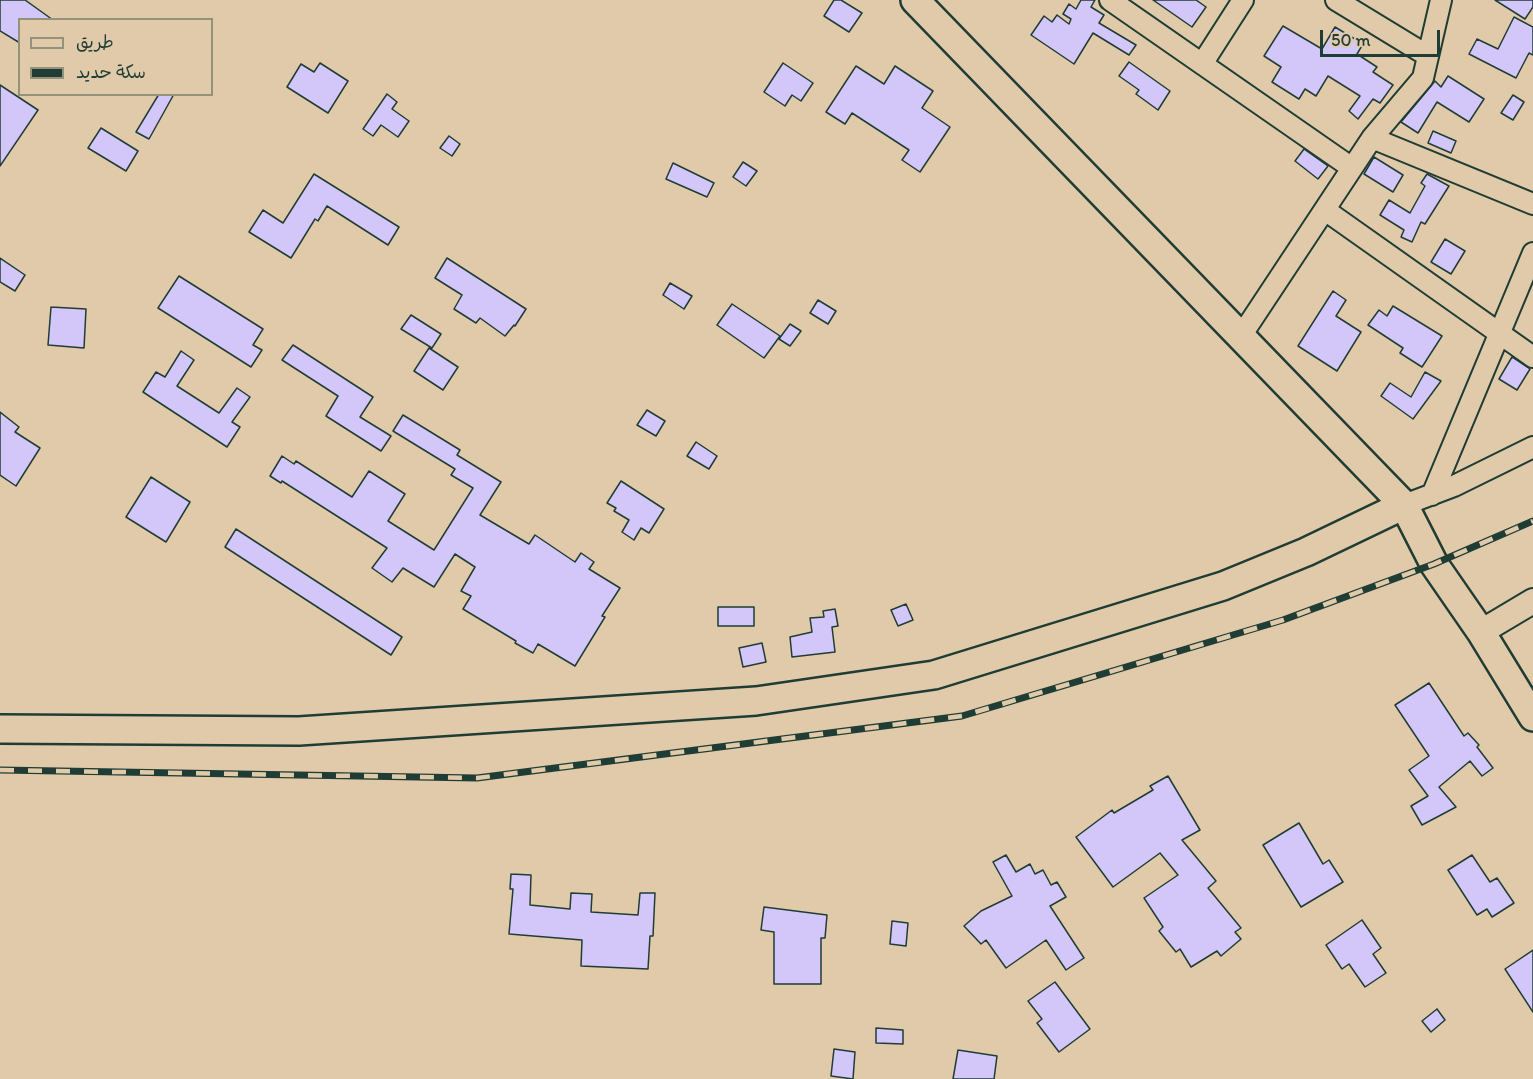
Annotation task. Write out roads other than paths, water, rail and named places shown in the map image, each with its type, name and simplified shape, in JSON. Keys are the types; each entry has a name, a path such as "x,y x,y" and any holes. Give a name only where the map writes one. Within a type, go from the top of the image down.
{"main road":[{"path":"915,0 1404,505 1434,564 1481,632 1533,717"},
{"path":"0,729 299,731 756,701 934,675 1223,586 1306,552 1404,505"}],"street":[{"path":"1110,0 1352,168"},
{"path":"1202,64 1243,0"},
{"path":"1336,0 1428,56"},
{"path":"1241,336 1372,138 1423,78 1441,0"},
{"path":"1372,138 1533,204"},
{"path":"1324,210 1533,357"},
{"path":"1432,495 1533,253"},
{"path":"1404,505 1454,486 1533,447"},
{"path":"1481,632 1533,601"}],"railway":[{"path":"0,770 477,778 962,716 1283,620 1434,564 1533,521"}]}
